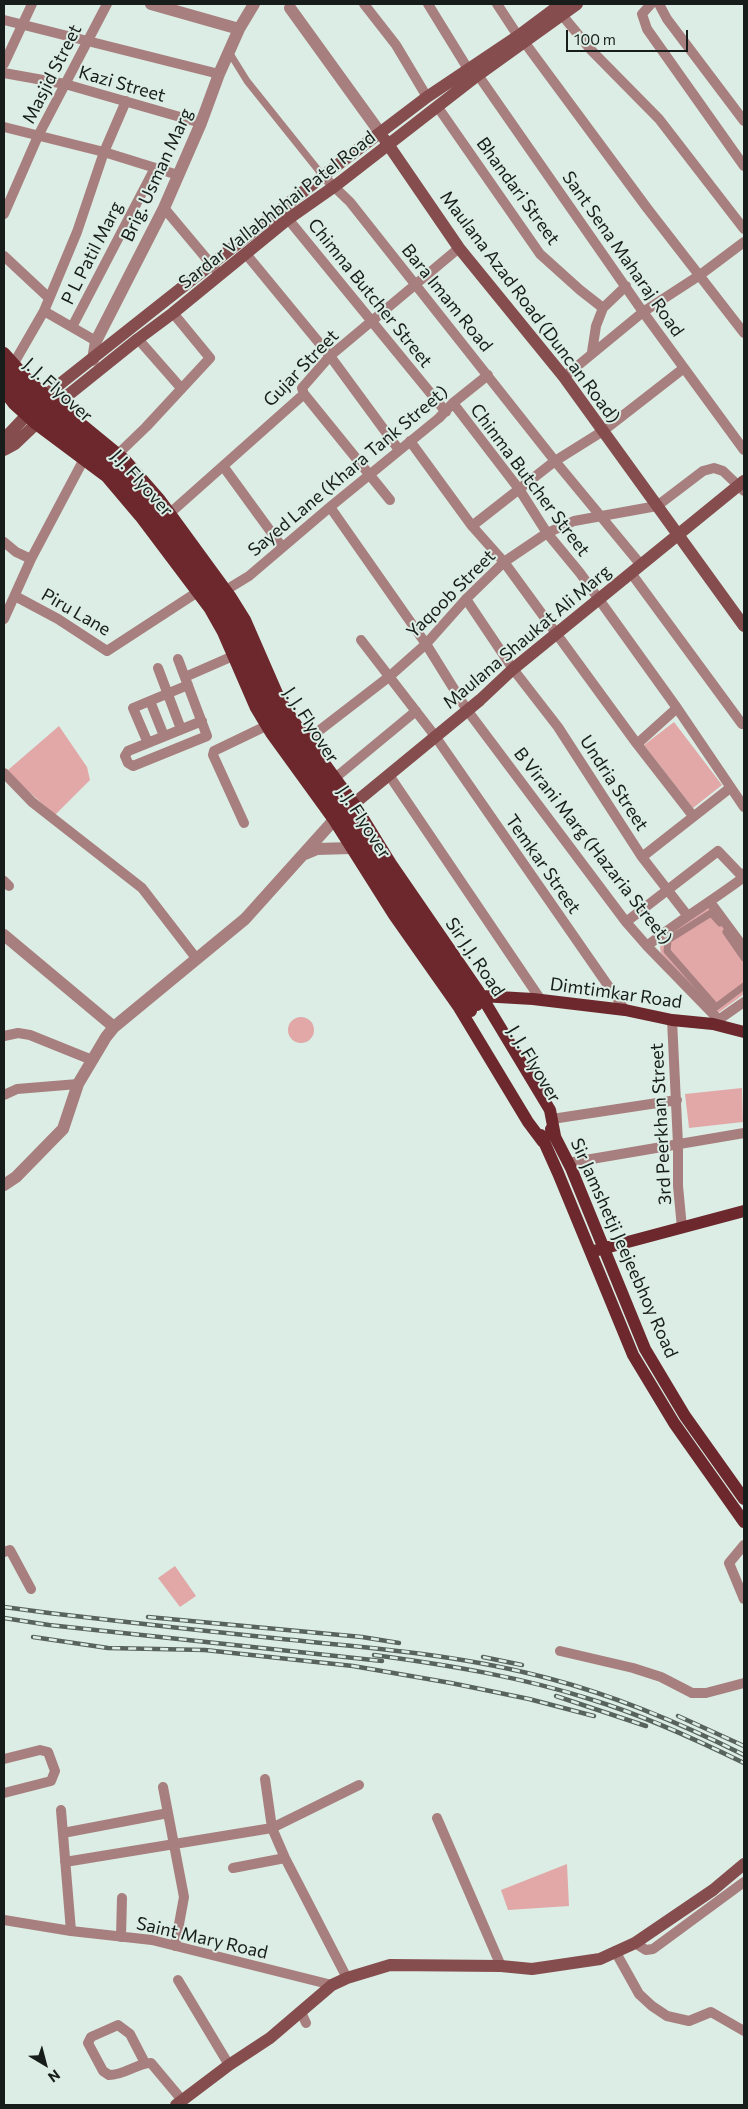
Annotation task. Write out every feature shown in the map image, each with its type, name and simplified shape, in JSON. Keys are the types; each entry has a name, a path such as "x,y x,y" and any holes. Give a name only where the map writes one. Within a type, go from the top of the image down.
{"main road":[{"name":"Sardar Vallabhbhai Patel Road","path":"4,439 46,396 77,380 174,313 216,271 323,176 381,134 427,97 473,72 562,9 577,4"},
{"name":"Sardar Vallabhbhai Patel Road","path":"4,450 15,444 57,404 93,360 216,271 246,254 288,219 389,145 437,106 473,72"},
{"name":"Maulana Azad Road (Duncan Road)","path":"381,134 459,248 564,377 744,626"},
{"path":"4,353 9,364"},
{"name":"Sir J.J. Road","path":"9,364 118,454 170,514 226,590 245,620 279,698 354,804 476,1004 550,1110 555,1136"},
{"name":"J. J. Flyover","path":"9,364 51,412 119,465 153,505 218,592 238,624 271,700 285,724 346,807 476,1004 555,1136"},
{"name":"J.J. Flyover","path":"4,378 45,419 112,472 146,511 210,597 230,628 263,704 278,729 338,812 376,874 476,1004 535,1118 543,1142"},
{"path":"4,391 36,424 107,477 140,516 210,610 223,632 256,708 266,726 334,820 458,1006 528,1122 543,1142"},
{"name":"Maulana Shaukat Ali Marg","path":"334,820 480,700 513,669 743,485"},
{"name":"Dimtimkar Road","path":"476,1004 541,1000 625,1010 672,1020 716,1022 744,1032"},
{"name":"Sir Jamshetji Jeejeebhoy Road","path":"555,1136 568,1163 644,1349 685,1416 744,1499"},
{"name":"Sir Jamshetji Jeejeebhoy Road","path":"543,1142 558,1173 633,1355 674,1423 744,1522"},
{"path":"590,1252 744,1212"},
{"path":"179,2103 229,2065 303,2018 332,1986 348,1978 390,1965 500,1966 532,1969 600,1959 635,1943 713,1890 744,1864"}],"street":[{"path":"4,64 32,4"},
{"name":"Masjid Street","path":"4,214 38,136 107,4"},
{"path":"151,4 239,29"},
{"name":"Brig. Usman Marg","path":"93,360 96,341 164,208 201,123 219,74 239,29 254,4"},
{"path":"364,4 396,44 427,97"},
{"name":"Sant Sena Maharaj Road","path":"428,4 473,72 643,312 744,450"},
{"path":"497,4 647,208 744,333"},
{"path":"651,4 642,14 647,29 744,166"},
{"path":"659,4 667,19 744,121"},
{"name":"Maulana Azad Road (Duncan Road)","path":"287,5 381,134"},
{"path":"562,9 592,50 659,119 744,229"},
{"path":"4,20 219,74"},
{"name":"Bara Imam Road","path":"229,52 247,81 323,176 335,186 488,375 555,462 642,565"},
{"name":"Kazi Street","path":"4,73 65,84 201,123"},
{"path":"9,364 44,311 77,232 104,152 126,101"},
{"name":"Bhandari Street","path":"437,106 540,254 603,308"},
{"path":"4,127 104,152 178,175"},
{"name":"P L Patil Marg","path":"72,327 155,168"},
{"path":"164,208 216,271"},
{"name":"Chimna Butcher Street","path":"288,219 446,412"},
{"path":"564,377 592,352 643,312 700,275 744,242"},
{"name":"Gujar Street","path":"170,514 304,394 302,388 330,356 459,248"},
{"path":"246,254 330,356 399,450"},
{"path":"4,256 49,298"},
{"path":"592,352 596,326 603,308 626,286"},
{"path":"44,311 96,341"},
{"path":"118,454 146,427 210,358 174,313"},
{"path":"138,338 181,388"},
{"path":"472,526 555,462 603,430 684,368"},
{"name":"Sayed Lane (Khara Tank Street)","path":"226,590 249,576 488,375"},
{"path":"304,394 390,500"},
{"name":"Chinma Butcher Street","path":"453,404 519,489 547,533 580,573 677,708 744,807"},
{"path":"410,441 472,526 504,562 637,744 693,816"},
{"path":"4,619 31,559 84,459"},
{"path":"223,466 282,547"},
{"name":"Yaqoob Street","path":"307,740 390,676 426,644 466,599 504,562 547,533 574,522 657,506 702,471 714,468 723,471 743,485"},
{"name":"B Virani Marg (Hazaria Street)","path":"330,507 426,644 467,710 626,922 716,1022"},
{"path":"4,542 16,552 31,559"},
{"path":"631,573 742,724"},
{"name":"Piru Lane","path":"15,596 58,619 107,651 196,593"},
{"name":"Undria Street","path":"466,599 513,669 558,727 642,857 688,915"},
{"name":"Temkar Street","path":"361,640 435,736 625,1010"},
{"path":"148,743 133,708 168,693 186,681 234,656"},
{"path":"178,659 214,751 213,755 244,823"},
{"path":"158,668 181,729"},
{"path":"150,701 168,752"},
{"path":"637,744 677,708"},
{"path":"335,778 416,711"},
{"path":"202,720 126,753 125,756 130,765 133,766 208,736"},
{"path":"214,751 266,726"},
{"path":"4,773 32,802 142,888 196,958"},
{"path":"389,775 541,1000"},
{"path":"642,857 730,788"},
{"path":"4,1186 16,1177 63,1129 78,1084 114,1027 245,919 334,820"},
{"path":"301,856 317,849 351,848"},
{"path":"626,922 718,851 744,876 646,946"},
{"path":"710,902 744,948"},
{"path":"744,958 712,913 668,940 667,950 716,1007 744,986"},
{"path":"6,941 114,1027"},
{"path":"716,1022 744,1002"},
{"name":"3rd Peerkhan Street","path":"672,1020 677,1100 678,1186 682,1228"},
{"path":"4,1036 18,1033 30,1035 92,1060"},
{"path":"4,1096 17,1089 78,1084"},
{"path":"552,1119 677,1100"},
{"path":"568,1163 744,1133"},
{"path":"744,1545 729,1563 744,1599"},
{"path":"4,1552 10,1550 31,1589"},
{"path":"560,1651 647,1672 692,1693 706,1694 744,1683"},
{"path":"4,1760 40,1750 48,1752 55,1771 50,1781 4,1793"},
{"path":"265,1778 272,1828 285,1858 348,1978"},
{"path":"65,1862 272,1828 359,1785"},
{"path":"163,1787 184,1897 175,1946"},
{"path":"61,1810 71,1931"},
{"path":"63,1833 168,1813"},
{"path":"437,1818 500,1966"},
{"path":"233,1868 285,1858"},
{"path":"635,1943 646,1950 653,1949 744,1882"},
{"path":"121,1937 122,1898"},
{"name":"Saint Mary Road","path":"4,1920 71,1931 152,1940 332,1986"},
{"path":"615,1951 639,1994 667,2016 689,2021 711,2012 744,2031"},
{"path":"178,1980 229,2065"},
{"path":"146,2063 130,2034 118,2025 91,2037 88,2043 104,2072 109,2075 124,2073 146,2063 151,2063 179,2103"}],"shaded area":[{"path":"674,722 722,785 693,808 644,745"},
{"path":"59,726 87,767 90,780 55,815 17,781 8,770"},
{"path":"709,907 744,947 744,994 714,1016 661,953 660,948 662,937"},
{"path":"301,1017 310,1021 314,1030 310,1039 301,1043 292,1039 288,1030 292,1021"},
{"path":"742,1088 743,1122 689,1128 685,1094"},
{"path":"175,1566 196,1596 180,1607 158,1578"},
{"path":"567,1864 569,1906 508,1910 501,1890"}],"railway":[{"path":"4,1607 195,1630 384,1649 485,1664 551,1679 601,1694 674,1722 744,1755"},
{"path":"148,1617 362,1637 399,1643"},
{"path":"4,1618 49,1625 382,1661"},
{"path":"33,1637 108,1648 205,1650 353,1666 529,1699 594,1716"},
{"path":"374,1655 485,1673 566,1692 612,1706 651,1721 744,1763"},
{"path":"483,1657 522,1665"},
{"path":"556,1696 646,1726"},
{"path":"678,1716 744,1746"}]}
